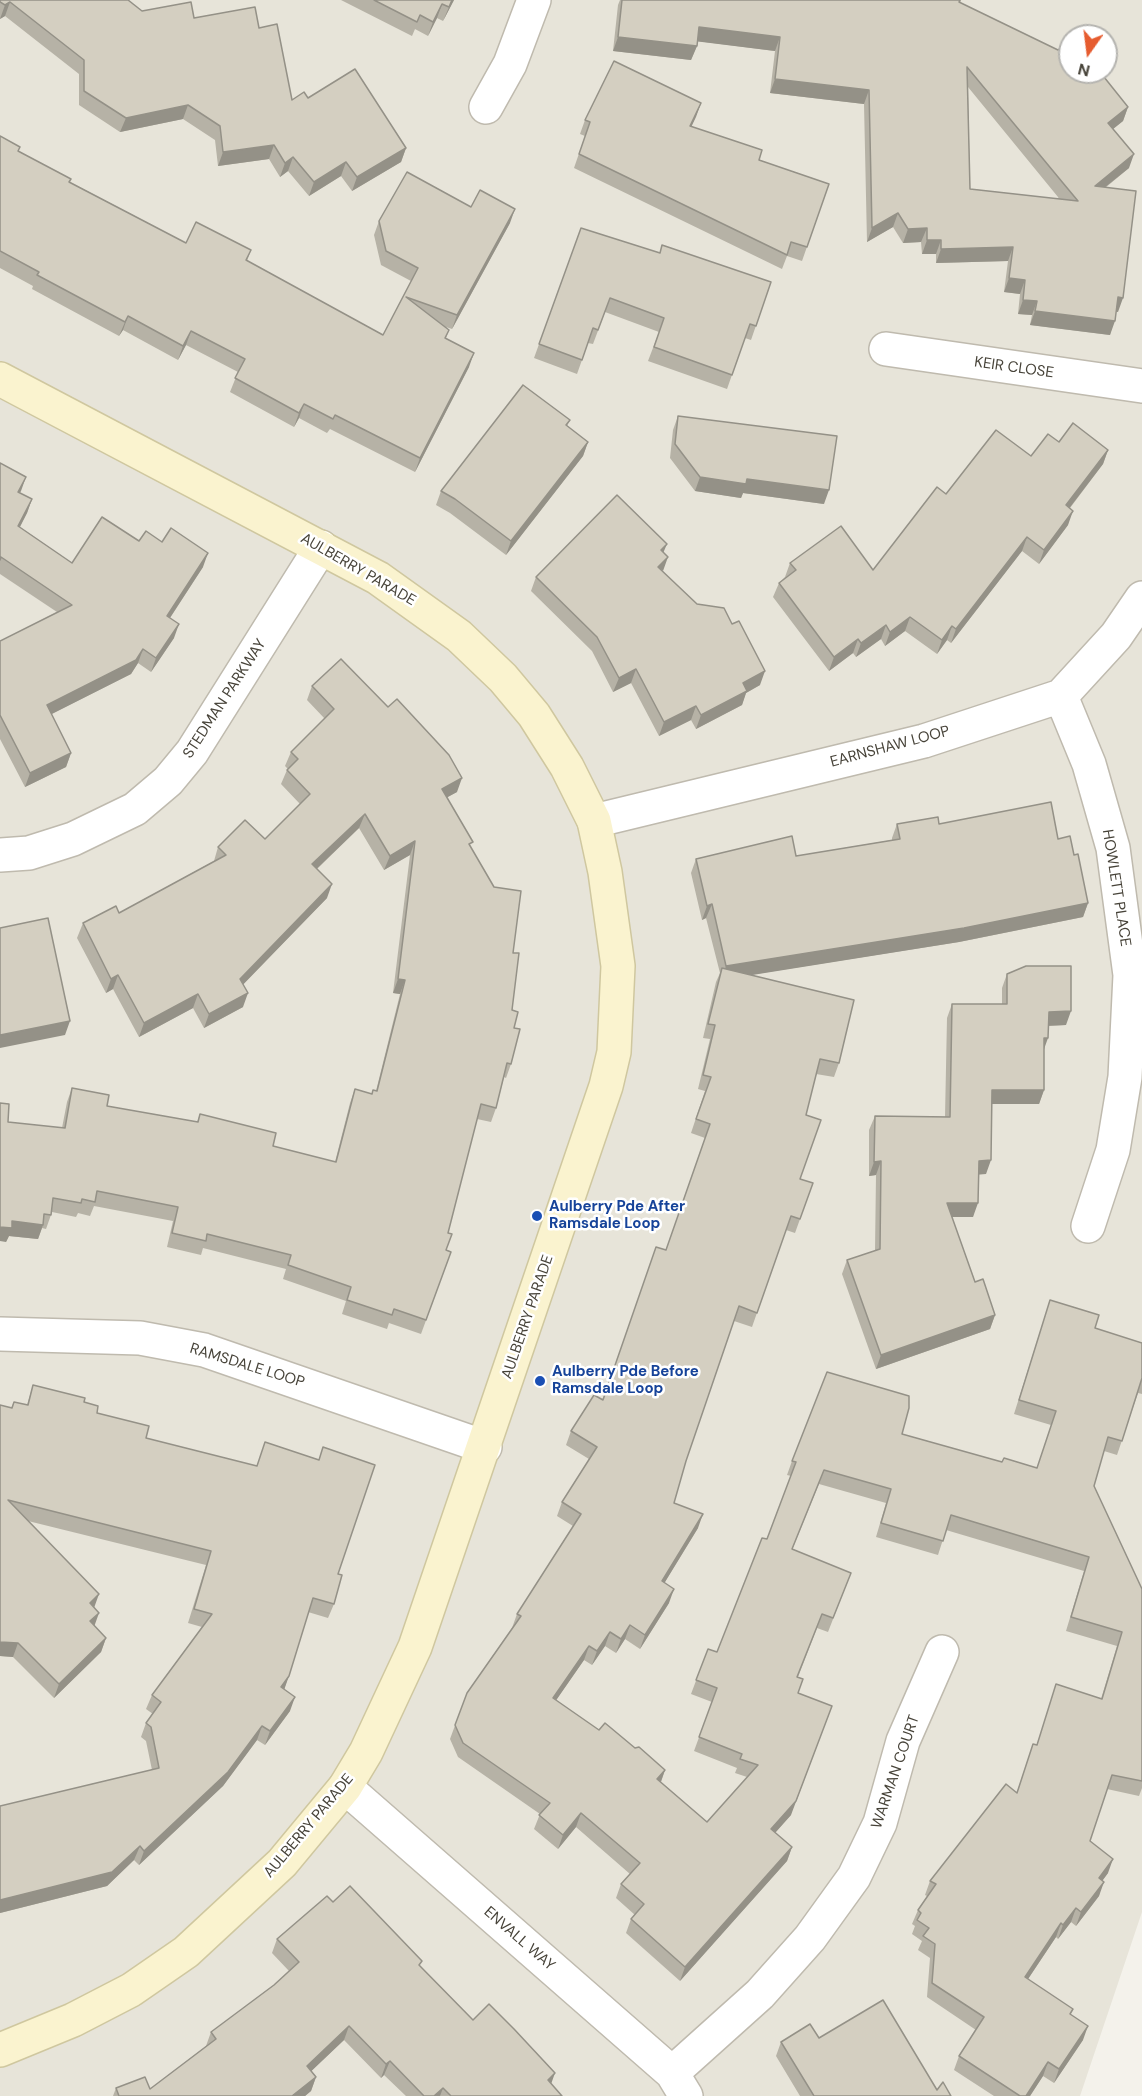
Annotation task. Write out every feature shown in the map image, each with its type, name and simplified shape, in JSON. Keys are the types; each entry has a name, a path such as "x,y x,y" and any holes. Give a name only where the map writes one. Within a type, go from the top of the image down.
{"main road":[{"name":"AULBERRY PARADE","path":"0,379 378,578 421,606 459,636 503,678 534,715 556,750 594,821 605,872 618,966 614,1052 603,1096 415,1647 366,1752 345,1788 282,1863 186,1952 131,1990 73,2020 0,2050"}],"street":[{"path":"486,107 510,64 534,0"},
{"name":"KEIR CLOSE","path":"886,349 1142,386"},
{"name":"STEDMAN PARKWAY","path":"0,855 29,853 73,839 135,809 168,781 192,752 321,548"},
{"name":"EARNSHAW LOOP","path":"594,821 924,741 1061,696 1116,636 1142,598"},
{"name":"HOWLETT PLACE","path":"1061,696 1089,764 1113,848 1130,975 1125,1077 1113,1150 1088,1226"},
{"name":"RAMSDALE LOOP","path":"0,1334 140,1338 204,1350 484,1447"},
{"name":"WARMAN COURT","path":"679,2084 810,1938 854,1877 880,1823 903,1741 942,1652"},
{"name":"ENVALL WAY","path":"345,1788 679,2084"}],"shaded area":[{"path":"0,0 1142,0 1142,1912 1080,2096 0,2096"}],"building":[{"path":"0,0 128,0 142,11 191,2 194,18 255,7 259,28 277,24 292,100 304,92 308,98 355,69 406,148 357,177 346,162 314,182 293,157 285,163 274,145 223,152 220,126 188,105 126,118 84,91 84,60 10,2 5,5"},
{"path":"374,0 452,0 449,7 442,4 433,22 420,15 417,22"},
{"path":"622,0 960,0 959,2 1058,50 1058,84 1110,84 1128,107 1108,123 1134,154 1095,186 1136,191 1123,298 1118,297 1115,321 1035,311 1037,301 1023,300 1025,280 1009,278 1013,247 941,249 941,240 927,240 927,228 908,229 898,213 872,228 869,90 775,79 780,37 699,27 697,46 618,37","holes":["967,67 1078,201 970,189"]},
{"path":"614,61 701,103 690,126 762,150 759,160 829,184 807,247 791,242 787,255 579,154 590,122 585,120"},
{"path":"0,136 20,147 18,151 71,179 69,182 186,243 196,222 251,250 246,260 383,335 418,268 386,251 379,221 407,172 471,207 480,190 515,209 457,315 406,297 449,330 445,338 474,353 420,458 335,415 333,419 304,404 299,413 235,378 245,359 191,331 183,346 128,316 125,322 37,275 39,272 0,251"},
{"path":"581,228 660,253 662,245 771,282 756,326 750,324 732,375 654,347 664,318 610,298 598,330 593,328 582,360 539,344"},
{"path":"523,385 570,420 566,425 588,442 511,541 441,491"},
{"path":"678,416 837,436 829,490 747,479 746,484 700,477 675,444"},
{"path":"1073,423 1108,450 1066,505 1073,511 1044,550 1027,537 956,629 952,626 942,640 910,617 890,632 886,625 861,643 858,639 834,657 779,583 796,570 790,563 841,526 873,570 937,487 946,494 996,430 1031,456 1048,434 1059,442"},
{"path":"0,463 26,477 18,492 32,499 18,526 72,563 102,517 139,541 146,531 162,542 171,528 208,553 167,616 179,624 156,658 143,649 136,660 47,705 71,753 30,773 0,715 0,641 72,605 1,557 0,560"},
{"path":"617,495 667,544 661,550 668,557 658,567 697,604 724,608 732,624 739,621 765,671 743,683 747,691 701,715 696,706 664,722 636,669 619,678 597,637 536,577"},
{"path":"341,659 388,707 397,699 449,755 462,778 442,789 473,842 469,844 494,887 521,891 513,953 519,953 512,1010 518,1012 514,1028 520,1029 511,1064 507,1063 496,1108 481,1104 448,1233 452,1234 446,1250 451,1252 426,1320 394,1309 392,1315 347,1300 351,1287 288,1265 291,1255 207,1234 206,1241 172,1233 178,1207 97,1191 95,1202 82,1199 81,1203 53,1198 51,1215 44,1214 43,1225 12,1221 12,1228 0,1227 0,1103 9,1104 8,1122 65,1128 72,1088 109,1095 107,1106 198,1122 200,1114 276,1133 273,1146 336,1162 355,1089 372,1094 373,1090 377,1091 405,980 398,979 415,841 390,856 365,814 312,864 332,884 240,979 248,993 209,1014 198,994 144,1023 118,975 111,979 83,923 116,906 119,913 226,855 218,847 245,820 265,839 310,794 287,770 298,759 291,752 334,709 312,686"},
{"path":"1051,802 1058,839 1070,836 1074,855 1078,854 1088,903 964,928 726,966 712,904 707,906 696,859 792,836 796,856 900,839 897,824 938,817 939,824"},
{"path":"48,918 70,1021 0,1035 0,928"},
{"path":"1026,966 1071,966 1071,1011 1049,1012 1048,1038 1044,1038 1044,1090 992,1090 991,1160 979,1161 978,1203 947,1203 975,1282 983,1279 995,1315 881,1355 847,1260 880,1249 881,1161 874,1162 875,1116 950,1117 952,1004 1007,1004 1007,974"},
{"path":"722,968 854,1000 839,1063 820,1059 806,1115 821,1120 800,1179 813,1183 800,1219 791,1216 757,1313 739,1306 674,1503 703,1514 662,1581 674,1589 645,1635 630,1625 621,1639 610,1632 597,1651 589,1646 553,1698 599,1730 605,1723 635,1748 639,1747 665,1770 657,1779 707,1822 758,1765 740,1759 742,1754 699,1737 717,1688 696,1680 708,1649 717,1652 762,1538 767,1539 796,1462 792,1461 827,1372 909,1396 909,1408 902,1434 1002,1462 1004,1458 1037,1468 1056,1411 1019,1400 1050,1300 1099,1315 1095,1328 1142,1343 1142,1378 1122,1441 1108,1437 1094,1486 1142,1589 1142,1781 1112,1775 1090,1841 1113,1859 1099,1878 1104,1882 1081,1912 1076,1908 1063,1925 1061,1923 1025,1977 1073,2009 1070,2014 1088,2026 1059,2069 1048,2062 1026,2096 1020,2096 959,2056 984,2017 932,1983 935,1944 923,1936 929,1928 917,1920 921,1913 918,1910 936,1884 930,1881 1006,1784 1017,1793 1033,1744 1037,1745 1056,1684 1102,1699 1122,1632 1071,1617 1089,1557 951,1515 943,1541 881,1523 891,1489 824,1470 792,1549 851,1573 833,1618 822,1614 797,1677 803,1679 798,1693 832,1706 796,1801 771,1829 792,1847 685,1967 631,1919 644,1904 621,1884 640,1863 581,1813 563,1835 539,1815 550,1803 463,1743 455,1725 467,1693 521,1616 517,1614 581,1514 562,1502 597,1447 571,1431 594,1395 603,1400 656,1247 666,1250 710,1124 696,1119 711,1077 703,1075 715,1025 708,1024"},
{"path":"33,1385 85,1398 84,1402 98,1406 97,1413 149,1426 146,1438 257,1466 265,1442 319,1460 323,1447 375,1465 338,1574 342,1575 334,1604 313,1598 289,1676 281,1687 295,1697 270,1731 262,1726 228,1772 144,1851 140,1846 112,1872 0,1900 0,1806 159,1768 151,1727 146,1723 161,1702 152,1695 212,1614 194,1609 211,1551 8,1500 99,1594 90,1603 99,1613 90,1621 106,1638 59,1684 18,1643 0,1642 0,1405 12,1408 14,1402 28,1405"},
{"path":"350,1886 422,1961 419,1965 473,2020 489,2004 555,2073 548,2080 562,2096 451,2096 443,2088 434,2096 424,2096 390,2061 386,2064 349,2026 307,2066 316,2077 292,2096 119,2096 116,2088 145,2077 150,2089 216,2039 211,2032 274,1985 299,1962 277,1939 327,1896 333,1902"},
{"path":"883,2000 937,2090 943,2082 951,2096 814,2096 781,2042 810,2024 819,2038"}],"place":[{"name":"Aulberry Pde After Ramsdale Loop","path":"537,1216"},
{"name":"Aulberry Pde Before Ramsdale Loop","path":"540,1381"}]}
